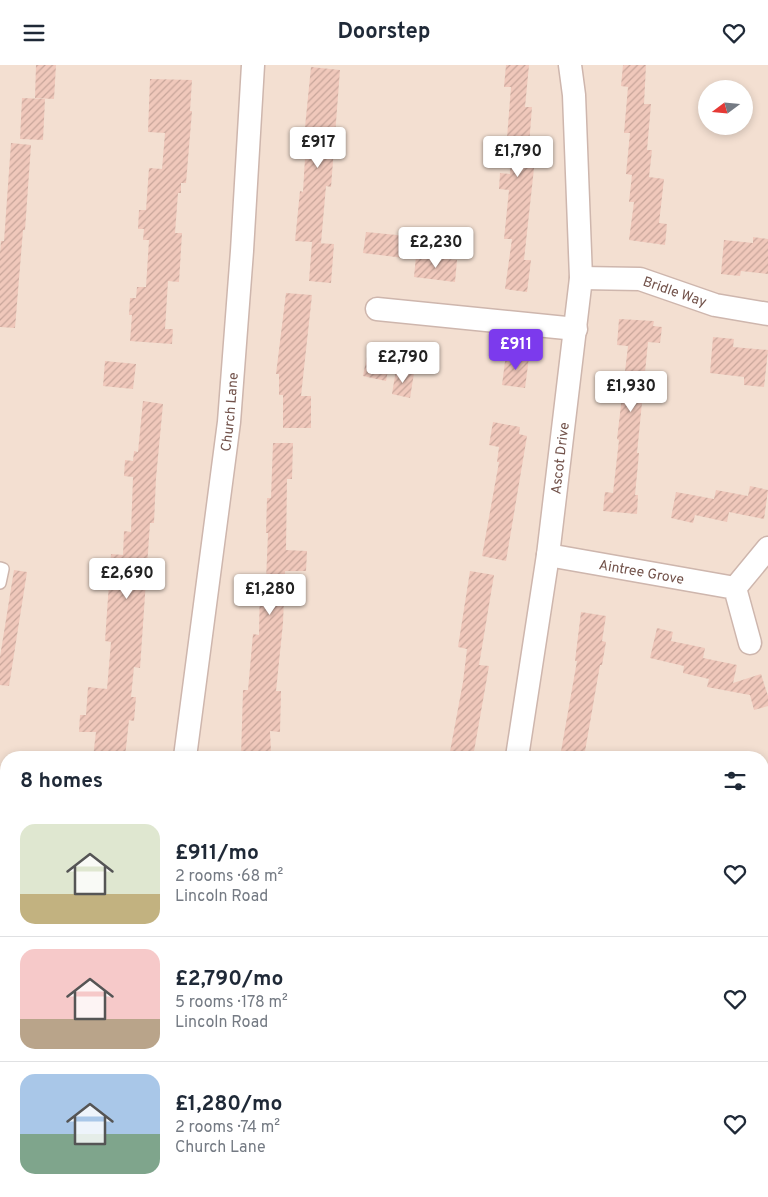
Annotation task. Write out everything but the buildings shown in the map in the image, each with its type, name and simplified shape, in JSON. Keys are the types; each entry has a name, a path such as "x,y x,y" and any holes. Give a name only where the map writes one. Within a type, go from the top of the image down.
{"street":[{"name":"Church Lane","path":"187,751 229,422 242,260 253,65"},
{"name":"Ascot Drive","path":"518,751 548,555 581,278 574,95 570,65"},
{"name":"Bridle Way","path":"581,278 640,279 715,305 768,314"},
{"path":"376,309 576,329"},
{"path":"750,643 735,588 768,549"},
{"name":"Aintree Grove","path":"548,555 735,588"}],"lane":[{"path":"0,568 3,569 0,583"}],"shaded area":[{"path":"0,65 768,65 768,751 0,751"}]}
